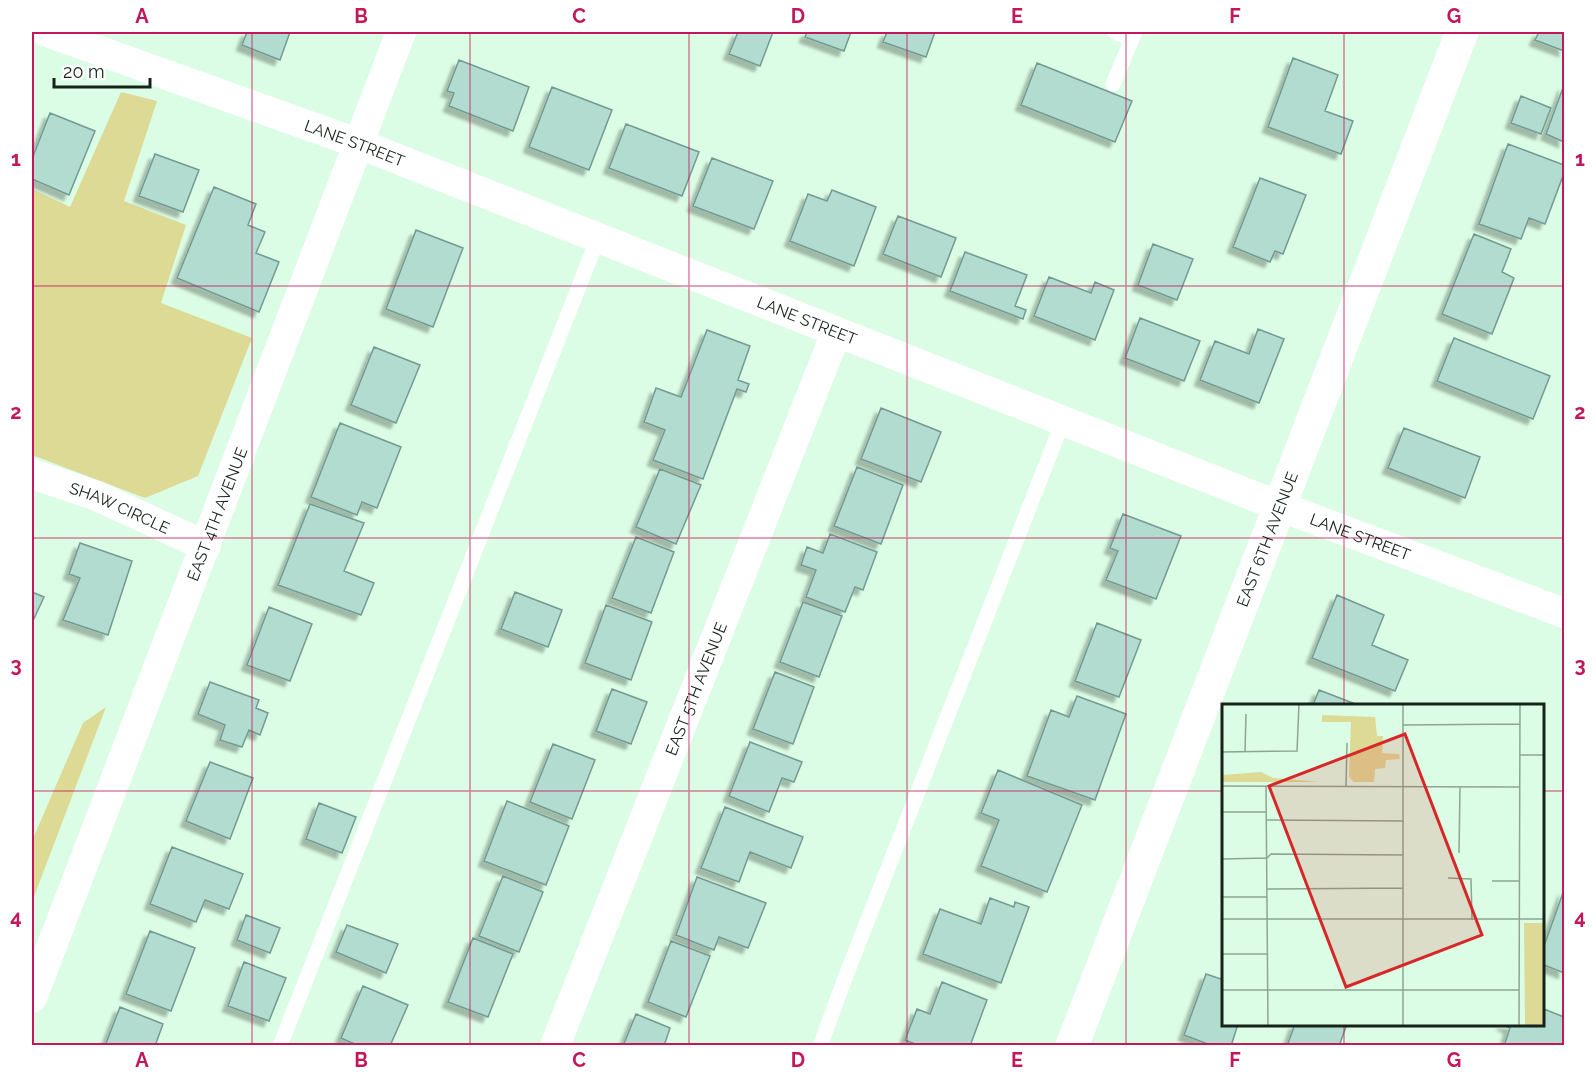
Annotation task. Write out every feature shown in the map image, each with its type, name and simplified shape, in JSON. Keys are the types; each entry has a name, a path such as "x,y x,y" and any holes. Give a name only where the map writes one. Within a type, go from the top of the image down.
{"street":[{"name":"LANE STREET","path":"47,32 357,143 1279,506 1564,613"},
{"name":"EAST 4TH AVENUE","path":"32,998 401,32"},
{"name":"EAST 6TH AVENUE","path":"1072,1046 1462,32"},
{"name":"EAST 5TH AVENUE","path":"555,1046 836,333"},
{"name":"SHAW CIRCLE","path":"32,474 97,496 206,546"}],"lane":[{"path":"1113,84 1134,35 1115,32"},
{"path":"280,1046 598,238"},
{"path":"820,1046 1063,421"}],"shaded area":[{"path":"121,92 157,101 124,201 186,225 161,303 252,338 198,476 145,498 32,455 32,189 70,207"},
{"path":"106,707 32,902 32,841 83,723"}],"building":[{"path":"247,32 290,32 280,60 242,45"},
{"path":"738,32 773,32 760,66 729,54"},
{"path":"807,32 851,32 844,51 805,37"},
{"path":"887,32 935,32 926,57 883,42"},
{"path":"1539,32 1564,32 1564,51 1535,40"},
{"path":"1293,58 1338,75 1325,111 1353,121 1341,154 1268,127"},
{"path":"459,60 529,87 513,131 449,106 454,93 447,91"},
{"path":"1037,63 1132,101 1115,142 1021,105"},
{"path":"1564,85 1564,142 1546,134"},
{"path":"552,87 612,110 589,170 529,147"},
{"path":"1521,96 1551,108 1541,134 1511,123"},
{"path":"50,113 95,131 69,195 32,179 32,159"},
{"path":"626,124 699,152 682,196 609,168"},
{"path":"1508,144 1564,165 1564,173 1545,224 1529,218 1521,239 1479,224"},
{"path":"155,154 199,170 183,212 139,196"},
{"path":"712,158 773,181 754,229 693,206"},
{"path":"1260,178 1306,195 1283,254 1275,251 1270,262 1233,247"},
{"path":"214,187 256,204 248,225 265,232 256,253 279,262 259,312 177,278"},
{"path":"832,190 876,207 854,266 790,241 808,194 827,201"},
{"path":"898,216 956,238 941,277 883,254"},
{"path":"416,230 463,248 433,327 386,309"},
{"path":"1474,234 1511,249 1502,272 1514,278 1492,334 1442,314"},
{"path":"1153,244 1193,259 1177,300 1138,285"},
{"path":"965,252 1027,275 1015,306 1026,310 1023,319 950,291"},
{"path":"1049,277 1091,293 1095,282 1114,290 1095,340 1034,316"},
{"path":"1140,318 1200,341 1184,381 1125,358"},
{"path":"1258,329 1284,339 1259,403 1200,380 1215,341 1249,354"},
{"path":"707,330 750,346 738,380 749,384 746,392 737,389 703,479 653,460 665,430 644,422 656,388 681,397"},
{"path":"1454,338 1550,376 1533,419 1437,381"},
{"path":"374,347 420,365 396,423 351,405"},
{"path":"881,408 941,432 921,482 861,459"},
{"path":"340,423 401,447 377,508 362,502 357,515 311,497"},
{"path":"1404,428 1480,457 1465,498 1388,468"},
{"path":"857,467 903,485 881,544 834,526"},
{"path":"660,469 701,485 676,544 636,527"},
{"path":"310,504 364,523 344,571 374,583 361,615 278,585"},
{"path":"1123,514 1181,536 1156,599 1106,580 1118,551 1110,548"},
{"path":"830,534 877,552 863,590 855,587 845,612 806,597 816,570 801,565 807,547 823,553"},
{"path":"636,537 674,552 651,613 612,598"},
{"path":"80,543 132,561 108,635 63,620 80,578 69,574"},
{"path":"32,592 44,597 32,623"},
{"path":"515,592 562,610 548,647 501,629"},
{"path":"1337,595 1384,615 1372,645 1408,660 1395,691 1312,658"},
{"path":"803,602 842,616 819,677 780,662"},
{"path":"606,605 652,622 631,680 585,663"},
{"path":"269,607 312,624 290,681 247,665"},
{"path":"1097,623 1141,640 1119,697 1075,681"},
{"path":"775,672 814,687 793,744 753,729"},
{"path":"210,682 259,700 256,708 268,713 260,735 249,730 242,747 220,740 225,725 198,714"},
{"path":"612,689 647,702 631,744 596,731"},
{"path":"1319,690 1355,704 1313,704"},
{"path":"1077,696 1126,714 1095,800 1027,776 1051,710 1069,717"},
{"path":"750,742 802,762 794,782 782,778 769,812 729,796"},
{"path":"553,744 595,760 572,819 530,802"},
{"path":"210,762 253,778 230,839 186,821"},
{"path":"998,770 1082,805 1047,892 981,866 999,820 981,813"},
{"path":"507,801 569,826 546,885 484,861"},
{"path":"319,803 356,817 342,853 306,839"},
{"path":"725,807 803,837 791,868 750,852 739,882 701,868"},
{"path":"172,847 243,874 229,909 205,900 196,922 150,904"},
{"path":"503,876 543,892 519,952 479,936"},
{"path":"697,877 766,903 748,948 719,937 714,950 676,935"},
{"path":"1564,890 1564,973 1545,965 1545,943"},
{"path":"990,898 1014,907 1015,902 1029,907 1001,983 923,954 940,909 981,924"},
{"path":"246,915 280,928 270,953 237,940"},
{"path":"347,925 398,944 386,973 336,952"},
{"path":"150,931 195,948 171,1011 126,994"},
{"path":"473,938 513,954 488,1017 448,1002"},
{"path":"671,941 710,956 686,1017 648,1002"},
{"path":"244,962 286,978 269,1021 228,1006"},
{"path":"1206,974 1222,979 1222,1026 1237,1026 1231,1046 1213,1046 1184,1035"},
{"path":"942,982 987,1000 970,1046 920,1046 905,1040 917,1009 930,1014"},
{"path":"363,986 408,1005 390,1046 359,1046 341,1038"},
{"path":"120,1007 163,1024 155,1046 105,1046"},
{"path":"1545,1009 1564,1017 1564,1046 1504,1046 1510,1028 1506,1026 1545,1026"},
{"path":"636,1014 670,1028 664,1046 623,1046"},
{"path":"1294,1026 1346,1026 1339,1046 1287,1046"}]}
